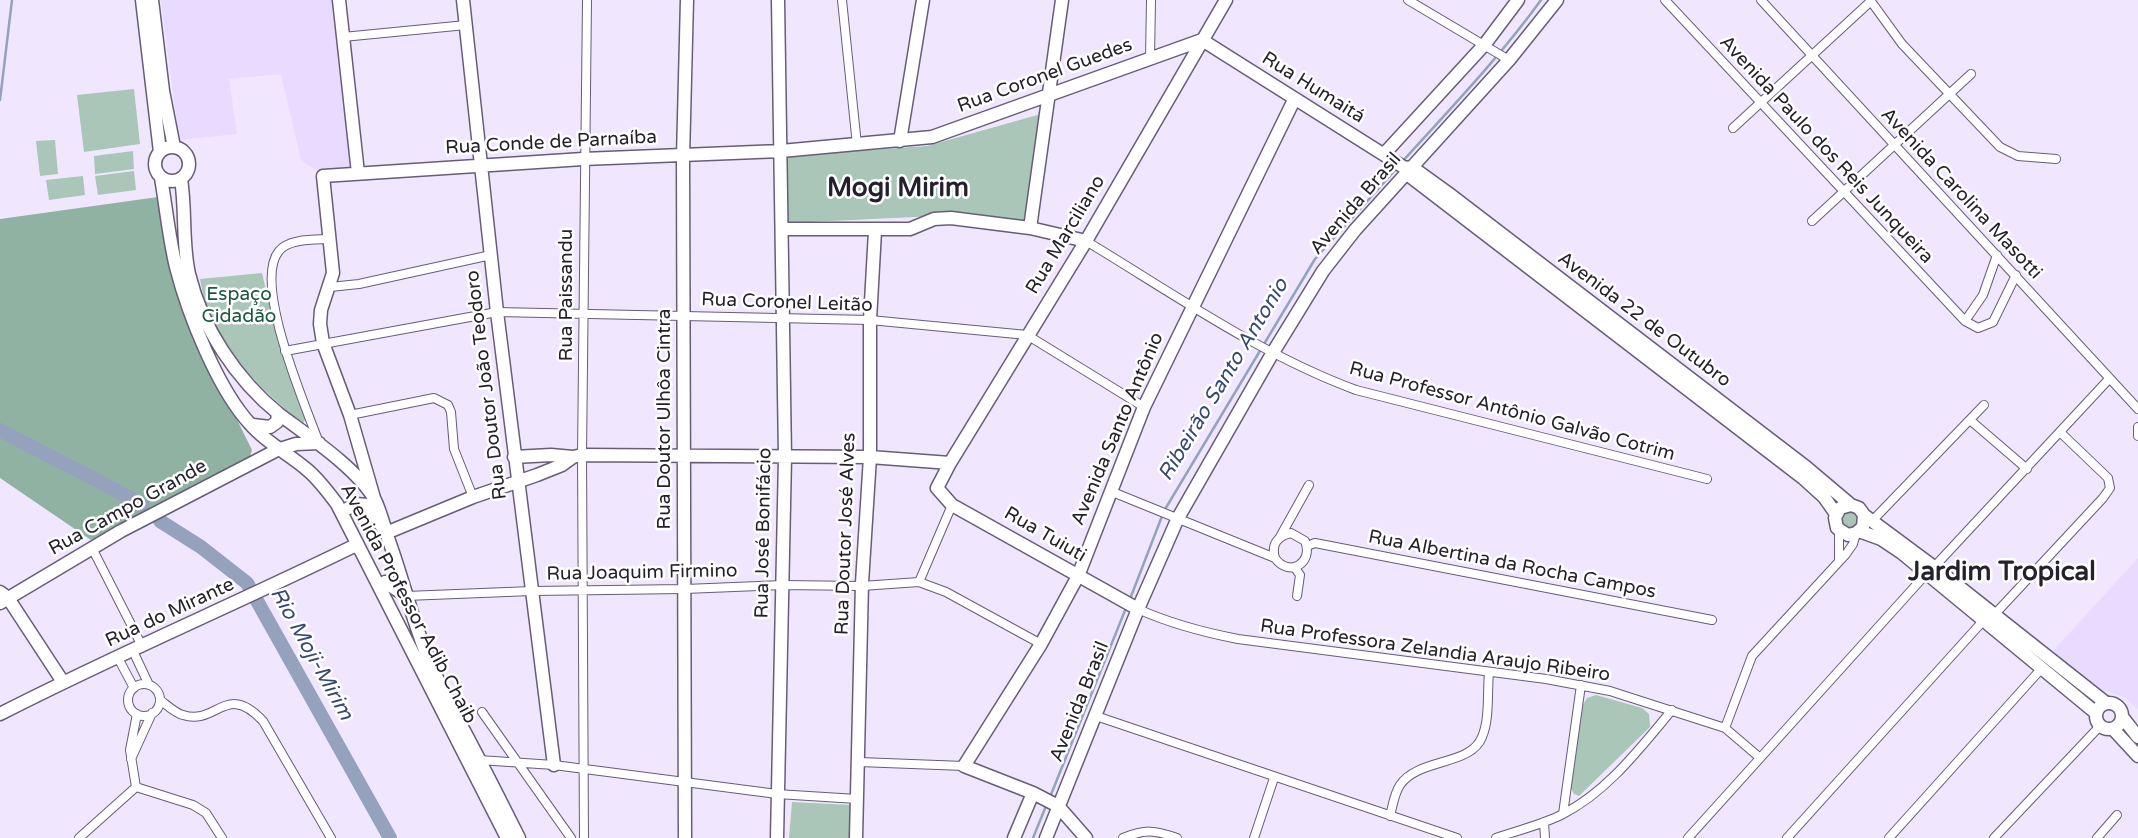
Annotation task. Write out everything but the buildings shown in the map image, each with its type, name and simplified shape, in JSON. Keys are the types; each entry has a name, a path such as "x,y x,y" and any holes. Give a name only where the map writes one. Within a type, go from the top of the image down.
{"street":[{"path":"142,0 160,152 155,168 161,178 171,182 181,179 189,168 183,151 174,147 160,152"},
{"path":"152,0 163,91 174,147"},
{"path":"339,0 358,173"},
{"name":"Rua Doutor João Teodoro","path":"463,0 514,457 554,765"},
{"name":"Rua Paissandu","path":"584,838 583,590 577,456 583,314 587,0"},
{"name":"Rua Doutor Ulhôa Cintra","path":"685,838 683,157 687,0"},
{"name":"Rua José Bonifácio","path":"777,838 785,457 778,0"},
{"path":"842,0 857,145"},
{"path":"900,141 923,0"},
{"path":"1030,228 1062,0"},
{"path":"1150,59 1151,0"},
{"name":"Rua Marciliano","path":"937,488 1086,241 1226,0"},
{"path":"1408,0 1506,58"},
{"name":"Avenida Brasil","path":"1014,838 1046,799 1096,716 1135,607 1174,516 1269,352 1323,271 1489,47 1518,0"},
{"name":"Avenida Brasil","path":"1400,165 1506,58 1557,0"},
{"name":"Avenida Paulo dos Reis Junqueira","path":"1665,0 1965,321"},
{"name":"Avenida Carolina Masotti","path":"1761,0 2138,408"},
{"path":"1733,128 1870,0 1902,44 2000,147 2018,156 2056,159"},
{"path":"343,37 466,25"},
{"name":"Rua Coronel Guedes","path":"857,145 932,137 1202,40"},
{"name":"Rua Humaitá","path":"1202,40 1400,165"},
{"path":"1812,221 1971,74"},
{"name":"Avenida Santo Antônio","path":"964,766 1041,644 1079,576 1144,407 1294,100"},
{"name":"Rua Conde de Parnaíba","path":"331,239 323,176 857,145"},
{"name":"Avenida 22 de Outubro","path":"1400,165 1805,467 1851,505"},
{"name":"Avenida 22 de Outubro","path":"1400,165 1802,478 1824,497 1836,514"},
{"name":"Avenida Professor Adib Chaib","path":"161,178 176,267 210,359 249,423 277,450 305,468 324,486 341,512 508,838"},
{"name":"Avenida Professor Adib Chaib","path":"181,179 186,207 189,273 213,334 234,368 256,393 319,443 350,471 374,498 430,665 519,838"},
{"path":"783,229 910,229 934,219 951,218 1030,228 1086,241"},
{"name":"Rua Doutor José Alves","path":"856,838 862,586 870,457 870,320 876,231"},
{"path":"319,443 285,351 273,299 271,271 273,261 284,246 331,239 333,273 321,310 323,343 350,415 374,498"},
{"name":"Rua Professor Antônio Galvão Cotrim","path":"1086,241 1269,352 1318,376 1356,390 1707,479"},
{"path":"330,287 359,284 491,255"},
{"path":"1997,255 1983,295 1965,321 1978,328 1993,322 2016,275"},
{"name":"Rua Coronel Leitão","path":"285,351 497,312 870,320 1027,335 1144,407"},
{"path":"1688,838 1759,757 2109,379"},
{"path":"350,415 434,398 442,401 451,412 454,449 473,497"},
{"path":"1725,728 1752,656 1851,548 1868,518 1984,404"},
{"path":"249,423 270,427 277,422 278,413"},
{"path":"1970,420 2027,469"},
{"path":"2138,427 2138,436"},
{"path":"1787,838 2110,488 2108,478 2061,433"},
{"name":"Rua Campo Grande","path":"3,598 277,450 296,444 319,443"},
{"path":"341,512 356,504 369,505 386,533 473,497 562,465 577,456"},
{"path":"514,457 870,457 950,463"},
{"path":"1275,558 1273,547 1308,485"},
{"name":"Rua Tuiuti","path":"937,488 953,505 1135,607"},
{"path":"1110,491 1275,558 1283,567 1295,568 1304,562 1307,546 1296,534 1280,537"},
{"path":"953,505 919,582 946,592 1041,644"},
{"path":"1839,561 1836,514 1842,507 1851,505 1859,508 1989,618 2106,703"},
{"path":"1839,530 1848,535 1858,532 1886,542 1931,570"},
{"name":"Rua Albertina da Rocha Campos","path":"1307,546 1315,542 1712,620"},
{"path":"356,545 385,582 406,596"},
{"name":"Rua do Mirante","path":"0,714 356,545"},
{"path":"92,548 138,648 149,685 157,690 160,700 182,715 206,713 235,704 244,705 254,711 263,721 331,838"},
{"path":"1295,568 1300,575 1297,596"},
{"path":"385,582 394,579 400,570"},
{"name":"Rua Joaquim Firmino","path":"406,596 783,585 862,586 919,582"},
{"path":"3,598 63,682"},
{"name":"Rua Professora Zelandia Araujo Ribeiro","path":"1135,607 1167,623 1238,639 1610,691 1725,728 1759,757"},
{"path":"1989,618 2138,756"},
{"path":"118,659 134,688"},
{"path":"1889,838 2042,668"},
{"path":"1390,816 1395,795 1409,776 1422,768 1464,754 1476,747 1482,737 1489,673"},
{"path":"134,688 149,685"},
{"path":"1563,814 1581,685"},
{"path":"134,688 128,702 133,711 142,715 152,713"},
{"path":"131,759 160,700"},
{"path":"1994,838 2103,723 2101,705 2113,703 2119,707 2123,718 2138,737"},
{"path":"1496,838 1544,822 1580,804 1629,761 1672,710"},
{"path":"482,712 571,838"},
{"path":"136,787 130,743 137,714"},
{"path":"1096,716 1457,838"},
{"path":"2103,723 2118,726 2123,718"},
{"path":"479,760 554,765 777,794 857,799"},
{"path":"859,762 964,766 1046,799 1086,838"},
{"path":"1254,838 1274,778"},
{"path":"136,787 192,805 206,813 220,837"},
{"path":"79,838 136,787"},
{"name":"Avenida Brasil","path":"1046,799 1046,838"},
{"path":"2097,838 2117,815"},
{"path":"1544,822 1545,838"},
{"path":"1123,838 1140,831 1153,831 1177,838"}],"shaded area":[{"path":"161,0 332,0 355,170 320,173 301,160 281,74 229,79 237,134 179,140"},
{"path":"2138,558 2138,709 2124,697 2096,688 2077,677 2053,651"}],"green space":[{"path":"134,89 140,144 84,152 77,95"},
{"path":"1041,114 1025,222 937,216 787,223 786,156 927,146"},
{"path":"55,140 58,174 40,176 36,141"},
{"path":"133,151 134,169 95,174 94,156"},
{"path":"134,171 136,190 98,195 95,176"},
{"path":"83,176 85,195 49,200 46,180"},
{"path":"158,197 172,273 200,345 252,450 249,459 91,540 0,478 0,219"},
{"name":"Espaço Cidadão","path":"262,273 280,349 306,418 303,424 269,394 238,360 224,342 205,301 200,279"},
{"path":"1850,508 1860,518 1856,528 1844,530 1839,514"},
{"path":"1596,695 1642,708 1649,714 1650,727 1579,796 1574,794 1570,787 1582,706 1587,698"},
{"path":"792,802 851,805 849,838 789,838"}],"waterway":[{"path":"0,100 12,0"},
{"name":"Ribeirão Santo Antonio","path":"1402,162 1491,63 1541,0"},
{"name":"Ribeirão Santo Antonio","path":"1130,599 1164,511 1315,259 1398,167"},
{"name":"Rio Moji-Mirim","path":"0,430 143,506"},
{"name":"Rio Moji-Mirim","path":"160,521 201,547 247,583 390,838"},
{"name":"Ribeirão Santo Antonio","path":"1050,797 1126,608"},
{"name":"Ribeirão Santo Antonio","path":"1033,838 1046,806"}],"district":[{"name":"Mogi Mirim","path":"898,189"},
{"name":"Jardim Tropical","path":"2002,573"}]}
